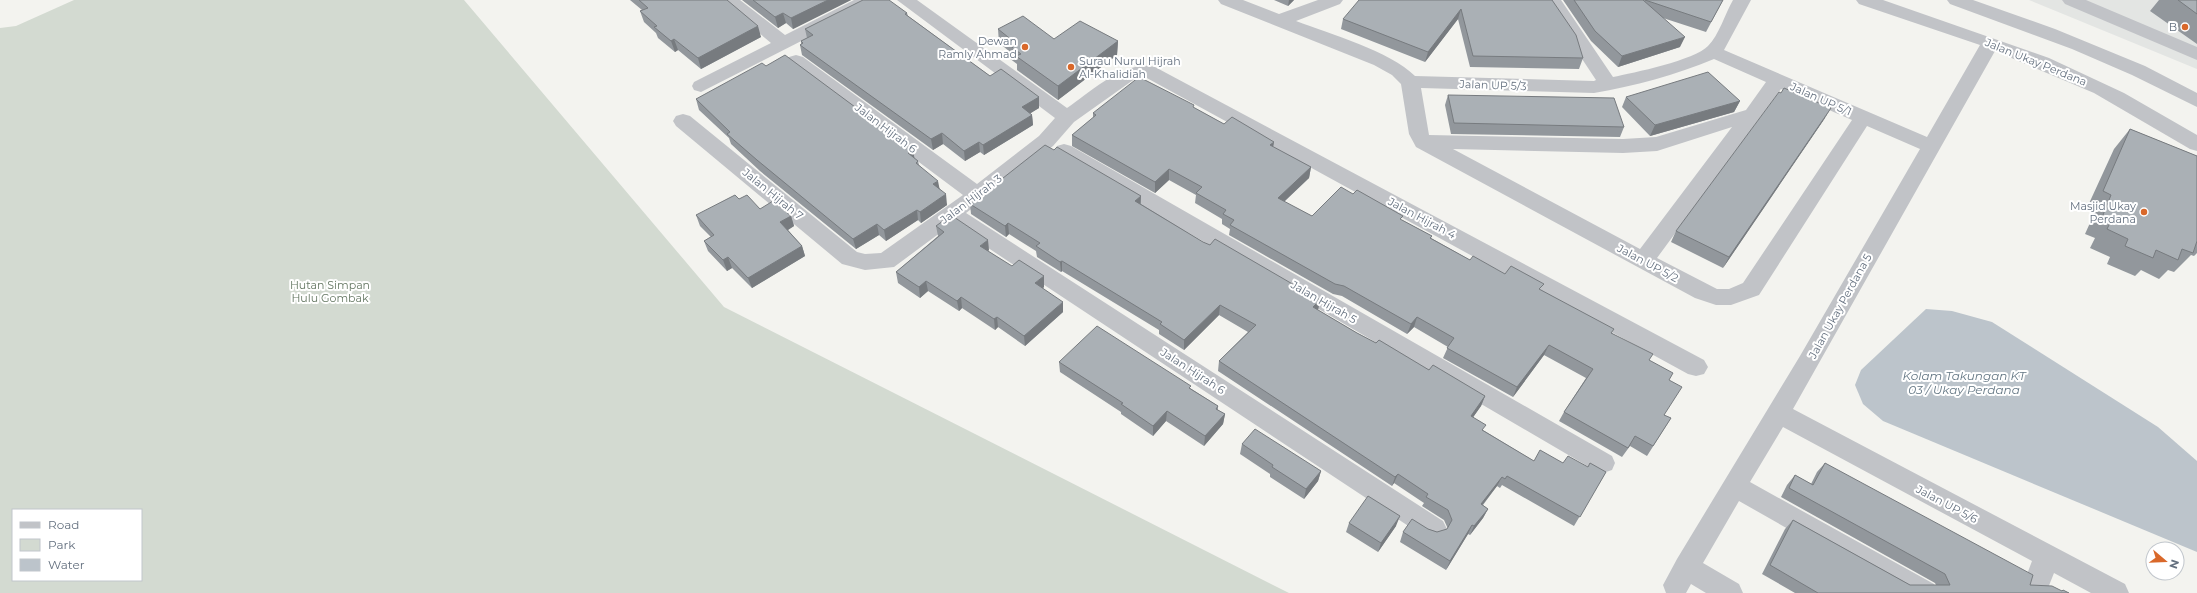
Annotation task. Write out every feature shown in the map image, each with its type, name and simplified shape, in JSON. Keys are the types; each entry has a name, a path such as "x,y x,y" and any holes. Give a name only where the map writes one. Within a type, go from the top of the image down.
{"street":[{"path":"729,0 783,43"},
{"path":"701,86 868,0"},
{"path":"906,0 1067,117"},
{"path":"1227,0 1281,20 1381,61 1399,71 1410,82 1419,134 1423,142 1622,146 1657,144 1753,114"},
{"path":"1281,20 1334,0"},
{"path":"1552,0 1609,85"},
{"path":"1713,52 1742,0"},
{"name":"Jalan Ukay Perdana","path":"1865,0 1990,43 2093,85 2150,115 2197,144"},
{"path":"1956,0 2060,37 2119,61 2166,83 2197,101"},
{"path":"2080,1 2197,54"},
{"name":"Jalan Ukay Perdana 5","path":"1730,593 1681,576 1778,413 1990,43"},
{"name":"Jalan UP 5/3","path":"1410,82 1579,87 1609,85 1668,69 1713,52"},
{"name":"Jalan UP 5/1","path":"1713,52 1930,146"},
{"name":"Jalan Hijrah 6","path":"796,61 977,195"},
{"name":"Jalan Hijrah 3","path":"865,262 886,261 952,214 1046,141 1067,117 1131,73 1148,71"},
{"name":"Jalan Hijrah 4","path":"1148,71 1696,366"},
{"path":"1643,261 1778,80"},
{"name":"Jalan UP 5/2","path":"1423,142 1703,292 1716,297 1731,298 1751,290 1863,118"},
{"name":"Jalan Hijrah 7","path":"683,121 850,258 865,262"},
{"name":"Jalan Hijrah 5","path":"1046,141 1603,463"},
{"name":"Jalan Hijrah 6","path":"952,214 1434,529"},
{"name":"Jalan UP 5/6","path":"1778,413 2116,593"},
{"path":"1735,486 1925,593"},
{"path":"2033,593 2047,556"}],"shaded area":[{"path":"2029,0 2197,0 2197,69"}],"green space":[{"name":"Hutan Simpan Hulu Gombak","path":"74,0 464,0 724,307 1289,593 0,593 0,28 16,26"}],"water":[{"name":"Kolam Takungan KT 03 / Ukay Perdana","path":"1926,309 1952,311 1992,322 2158,427 2197,461 2197,552 2185,547 2185,541 2171,541 1883,421 1863,404 1855,385 1861,370"}],"building":[{"path":"639,0 727,0 758,26 698,58 674,39 671,41 654,27 657,26 640,11 648,8"},
{"path":"753,0 828,0 791,18 783,13 775,17"},
{"path":"863,0 889,0 907,13 905,14 990,76 1001,69 1039,97 1022,107 1032,115 983,145 979,142 964,151 942,133 931,139 800,45 803,43 801,41 813,35 805,29"},
{"path":"1359,0 1552,0 1576,35 1583,58 1473,56 1461,9 1428,52 1343,19"},
{"path":"1574,0 1643,0 1685,37 1622,56 1595,31"},
{"path":"1645,0 1723,0 1711,22"},
{"path":"2178,0 2197,0 2197,14"},
{"path":"1023,16 1054,39 1080,21 1118,41 1058,86 1016,56 1021,54 1008,44 1013,41 998,29"},
{"path":"785,55 913,150 908,153 918,161 916,163 938,181 933,184 946,194 920,212 917,210 884,230 877,224 853,239 727,134 730,132 696,99 762,63 766,66"},
{"path":"1708,72 1740,101 1655,125 1626,97"},
{"path":"1139,77 1194,105 1193,107 1224,124 1232,117 1274,142 1270,145 1311,167 1278,198 1312,216 1341,187 1353,194 1357,190 1403,216 1400,219 1432,236 1430,238 1470,260 1473,256 1505,274 1511,266 1544,284 1539,289 1614,329 1611,333 1653,354 1649,360 1673,373 1669,380 1682,387 1664,415 1671,418 1653,446 1635,436 1628,448 1564,412 1593,369 1549,345 1517,387 1447,348 1454,338 1417,317 1411,324 1344,286 1335,284 1230,225 1234,220 1223,214 1226,210 1196,193 1202,187 1169,169 1155,182 1072,135 1096,115 1093,113"},
{"path":"1784,88 1831,108 1729,257 1676,231 1779,92 1781,93"},
{"path":"1448,95 1614,98 1624,127 1454,123"},
{"name":"Masjid Ukay Perdana","path":"2130,129 2197,156 2197,241 2193,253 2182,249 2178,260 2156,250 2153,258 2125,246 2128,239 2107,229 2112,219 2103,215 2111,195 2103,191"},
{"path":"1045,145 1054,150 1057,147 1141,196 1135,201 1203,242 1210,245 1215,239 1320,300 1313,307 1357,333 1376,343 1379,340 1429,370 1433,365 1485,396 1471,416 1486,425 1482,430 1534,461 1540,450 1563,463 1568,456 1588,467 1590,463 1606,472 1580,517 1507,476 1505,479 1502,477 1481,504 1488,509 1474,526 1472,525 1450,561 1403,532 1412,519 1428,529 1437,532 1447,529 1452,520 1448,510 1426,497 1428,494 1398,474 1395,477 1219,361 1256,325 1220,305 1184,340 1160,324 1162,322 1062,261 1060,262 1036,246 1040,243 1008,223 1005,226 970,204"},
{"path":"735,195 739,199 747,195 760,209 773,201 791,216 780,222 802,246 748,278 728,257 723,260 704,241 714,235 696,215"},
{"path":"951,215 988,240 980,246 1012,266 1019,260 1044,276 1035,283 1063,302 1024,336 997,317 994,319 961,297 957,301 926,281 919,287 896,272 944,232 936,226"},
{"path":"1097,326 1191,386 1189,388 1218,406 1216,409 1225,414 1205,436 1167,411 1153,426 1121,404 1123,403 1059,362"},
{"path":"1255,429 1321,471 1306,489 1272,467 1273,465 1242,444"},
{"path":"1825,463 2033,575 2030,585 2052,586 2069,593 1818,593 1770,565 1793,520 1910,585 1950,585 1945,574 1789,488 1795,475 1813,485"},
{"path":"1368,496 1400,516 1381,543 1349,523"}],"place":[{"name":"B","path":"2185,27"},
{"name":"Dewan Ramly Ahmad","path":"1025,47"},
{"name":"Surau Nurul Hijrah Al-Khalidiah","path":"1071,67"},
{"name":"Masjid Ukay Perdana","path":"2144,212"}]}
